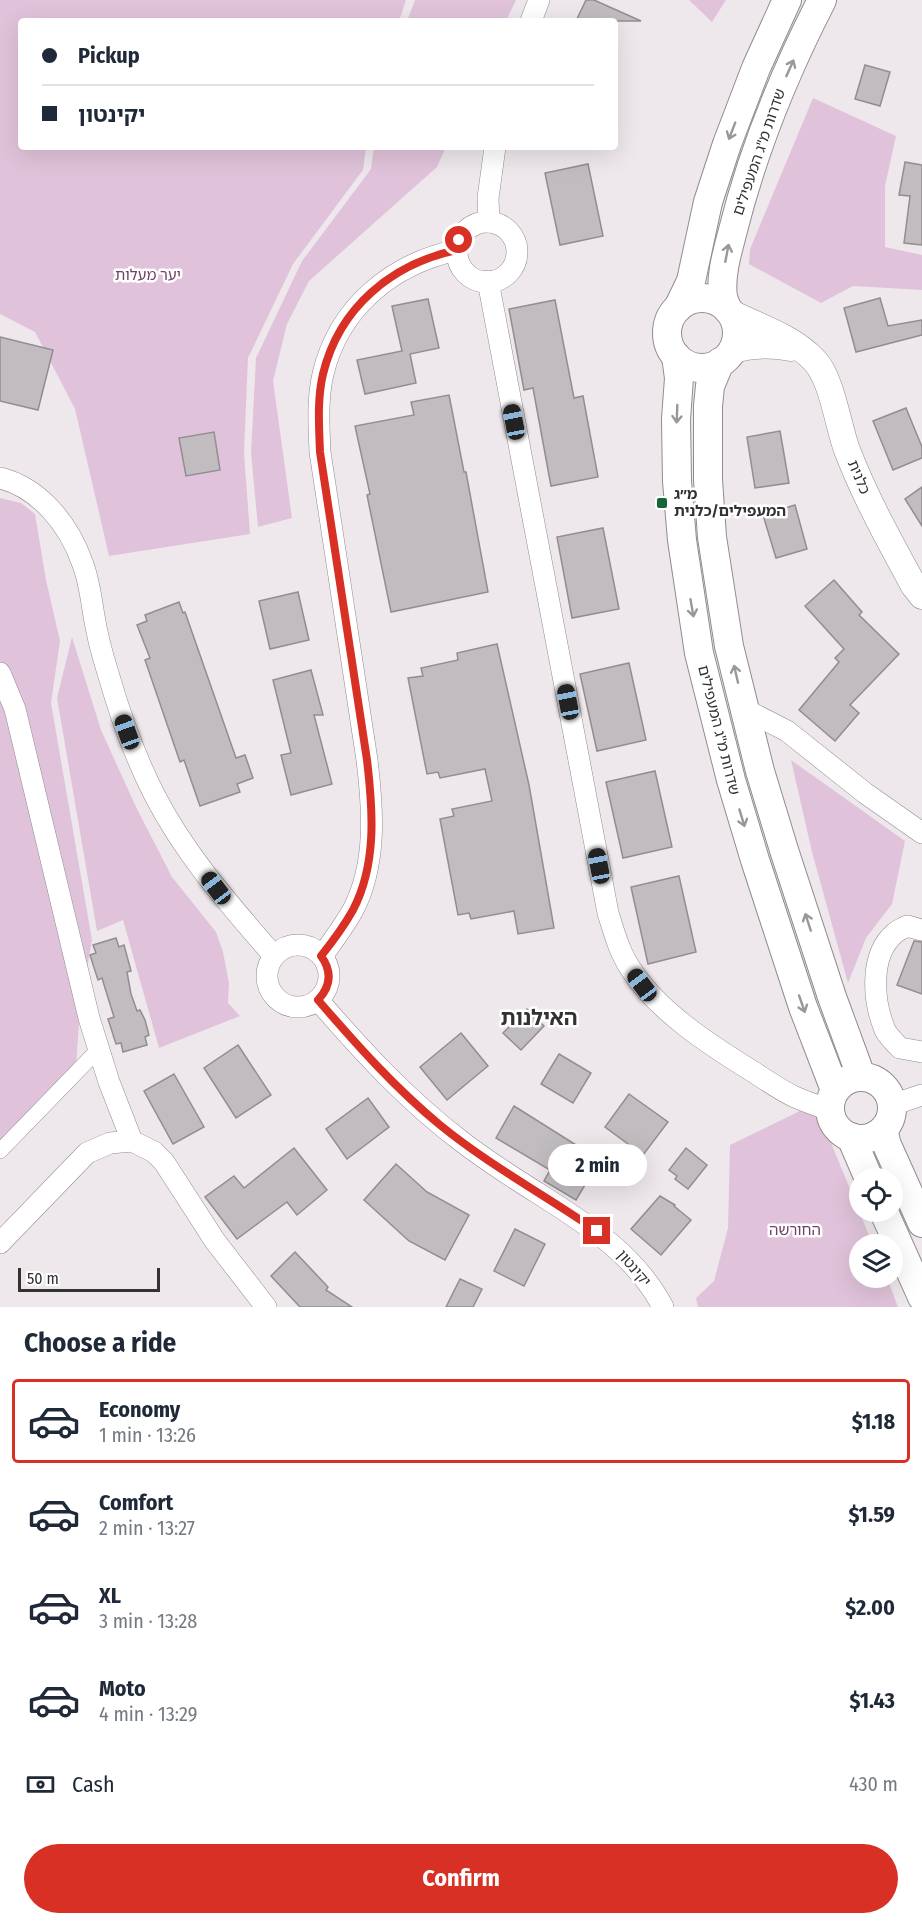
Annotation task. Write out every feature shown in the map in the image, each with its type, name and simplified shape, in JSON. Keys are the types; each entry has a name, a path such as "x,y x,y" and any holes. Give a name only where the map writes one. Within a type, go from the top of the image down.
{"main road":[{"name":"שדרות מ\"ג המעפילים","path":"678,308 691,281 708,202 727,144 756,68 788,0"},
{"name":"שדרות מ\"ג המעפילים","path":"730,312 723,298 723,285 737,211 784,80 822,0"},
{"path":"698,298 709,298 719,302 730,312 737,332 735,342 726,357 702,368 683,362 676,356 667,337 671,316 678,308 698,298"},
{"name":"שדרות מ\"ג המעפילים","path":"676,356 679,378 676,419 677,481 682,540 699,653 731,780 832,1100"},
{"name":"שדרות מ\"ג המעפילים","path":"726,357 711,386 708,406 708,480 712,537 729,646 760,771 784,850 832,997 861,1076"},
{"path":"887,1117 868,1138 851,1137 836,1127 832,1100 848,1079 861,1076 870,1077 882,1084 888,1091 887,1145 922,1223"},
{"path":"851,1137 864,1168"},
{"path":"888,1222 922,1297"}],"street":[{"path":"532,18 539,0"},
{"path":"489,222 488,198 495,150"},
{"path":"489,222 498,224 509,232 516,244 516,253 514,263 506,274 488,281 476,279 468,274 460,263 457,250 459,240 468,229 475,224 489,222"},
{"path":"321,956 345,924 361,891 372,832 368,768 320,452 319,410 323,375 344,322 360,302 397,273 437,254 457,250"},
{"path":"488,281 608,913 621,951 630,969 642,985 665,1008 702,1038 795,1097 832,1100"},
{"name":"כלנית","path":"730,312 792,342 817,363 830,389 847,448 866,493 909,578 922,596"},
{"path":"726,357 755,345 774,345 808,354"},
{"path":"0,478 31,492 52,510 69,534 83,563 100,644 116,701 140,764 156,796 194,859 274,956"},
{"path":"0,673 15,709 80,984 98,1050 132,1141"},
{"path":"744,709 787,731 865,793 922,833"},
{"path":"922,930 907,926 895,933 882,950 876,974 879,1006 886,1031 900,1048 922,1052"},
{"path":"295,945 310,947 321,956 328,968 329,978 325,992 318,1000 310,1005 296,1007 278,1000 269,988 267,979 267,969 274,956 281,949 295,945"},
{"name":"יקינטון","path":"318,1000 372,1061 441,1126 505,1172 574,1215 616,1247 644,1277 663,1307"},
{"path":"0,1150 98,1050"},
{"path":"887,1117 922,1095"},
{"path":"0,1243 87,1153 110,1143 132,1141 154,1152 164,1161 215,1241 266,1307"}],"green space":[{"name":"יער מעלות","path":"0,0 406,0 400,18 18,18 18,150 366,150 363,170 293,264 248,358 244,453 250,534 109,556 75,409 35,332 0,314"},
{"path":"415,0 516,0 507,18 408,18"},
{"path":"689,0 726,0 712,22"},
{"path":"813,98 896,136 885,186 885,247 922,255 922,290 853,286 821,303 749,264 750,249"},
{"path":"374,150 445,150 437,167 309,281 287,324 273,381 292,518 258,527 251,453 256,358 302,261 371,169"},
{"path":"0,498 21,503 35,514 46,580 60,641 51,703 92,940 80,1008 76,1067 0,1149"},
{"path":"72,637 101,730 136,807 172,877 216,932 223,952 229,983 228,1003 240,1016 159,1048 123,920 97,931 57,698"},
{"path":"791,760 905,841 892,904 866,938 848,983 812,852"},
{"name":"החורשה","path":"811,1094 849,1187 849,1222 864,1222 868,1234 849,1234 849,1288 891,1288 898,1307 698,1307 696,1298 714,1281 728,1228 730,1145 802,1110"}],"building":[{"path":"586,0 594,0 641,21 618,21 618,18 577,18"},
{"path":"865,65 890,72 880,106 855,99"},
{"path":"905,162 922,165 922,245 904,243 910,196 899,195"},
{"path":"588,164 603,236 560,245 545,173"},
{"path":"880,298 888,326 922,320 922,335 856,352 844,308"},
{"path":"428,299 439,348 410,354 416,383 365,394 357,360 402,351 392,306"},
{"path":"555,300 574,398 583,396 598,477 551,486 533,388 524,390 509,309"},
{"path":"0,337 53,350 38,410 0,401"},
{"path":"449,395 488,592 391,612 367,495 370,494 355,426 414,415 411,402"},
{"path":"906,408 922,447 922,458 893,470 873,421"},
{"path":"780,431 789,483 755,488 747,437"},
{"path":"214,432 220,470 186,476 179,438"},
{"path":"922,487 922,526 905,499"},
{"path":"795,505 807,549 776,558 763,515"},
{"path":"603,528 619,609 572,618 557,537"},
{"path":"834,580 862,612 859,615 899,654 850,705 859,713 835,741 799,710 839,662 835,658 844,649 805,606"},
{"path":"298,592 309,640 270,649 259,601"},
{"path":"179,602 183,613 185,612 236,758 245,755 253,778 237,784 240,792 200,806 184,760 180,762 145,660 150,658 137,625 147,621 145,615"},
{"path":"497,644 529,785 554,928 518,934 514,911 471,919 469,913 458,915 440,819 454,816 452,809 492,801 485,769 440,778 438,772 427,774 408,678 423,676 421,668 458,660 457,653"},
{"path":"629,663 646,740 597,751 580,674"},
{"path":"311,670 323,715 314,715 332,784 291,795 281,755 291,753 273,680"},
{"path":"655,771 672,847 623,858 606,782"},
{"path":"679,876 696,952 648,964 631,887"},
{"path":"116,938 119,947 124,945 131,971 127,972 131,994 137,1011 140,1010 145,1020 149,1035 145,1037 147,1045 123,1052 121,1043 116,1044 108,1019 114,1017 102,978 98,980 90,955 96,953 93,945"},
{"path":"914,941 922,942 922,994 897,985"},
{"path":"527,1009 544,1026 521,1050 503,1033"},
{"path":"461,1033 488,1066 447,1100 420,1067"},
{"path":"238,1045 271,1095 236,1118 204,1068"},
{"path":"559,1054 591,1073 573,1103 541,1084"},
{"path":"174,1074 204,1127 173,1144 144,1091"},
{"path":"629,1094 668,1122 643,1155 605,1127"},
{"path":"368,1098 389,1127 347,1159 326,1129"},
{"path":"514,1106 600,1160 576,1200 544,1181 550,1170 496,1138"},
{"path":"294,1148 327,1190 297,1215 287,1202 237,1239 205,1197 234,1176 244,1188"},
{"path":"686,1148 707,1165 688,1189 675,1179 677,1176 669,1170"},
{"path":"396,1164 427,1192 469,1215 445,1260 409,1241 364,1200"},
{"path":"660,1196 675,1205 691,1220 661,1255 631,1229"},
{"path":"515,1229 545,1244 524,1286 494,1271"},
{"path":"295,1252 328,1287 326,1290 352,1307 300,1307 271,1276"},
{"path":"460,1279 482,1289 473,1307 446,1307"}],"place":[{"name":"מ״ג המעפילים/כלנית","path":"662,503"}],"district":[{"name":"האילנות","path":"539,1018"}],"route":[{"path":"459,240 457,250 437,254 397,273 360,302 344,322 332,346 323,375 319,410 320,452 367,760 372,832 370,853 361,891 345,924 321,956 328,968 329,978 325,992 318,1000 372,1061 441,1126 505,1172 597,1231"}]}
